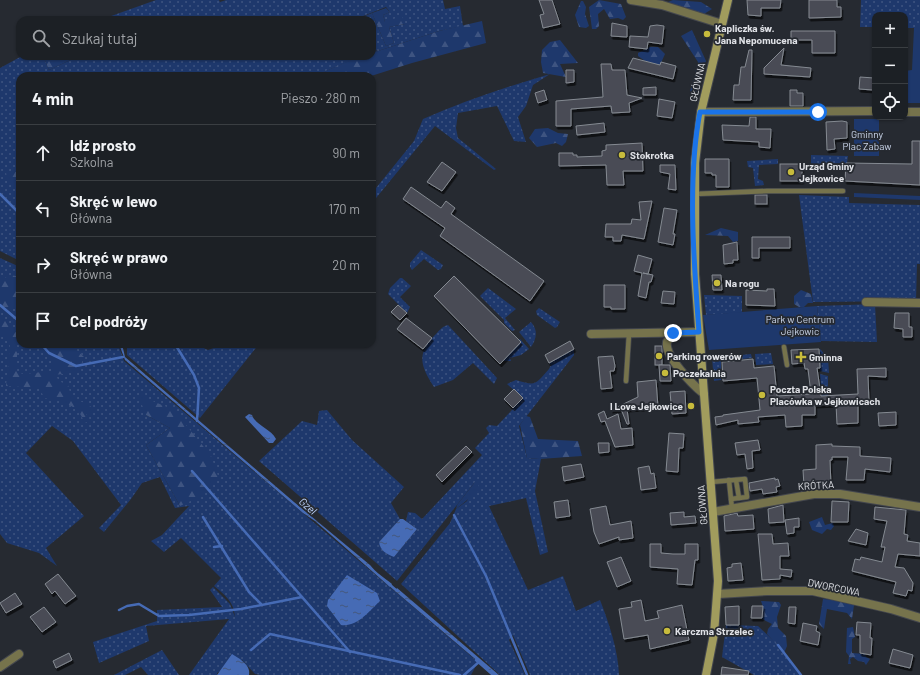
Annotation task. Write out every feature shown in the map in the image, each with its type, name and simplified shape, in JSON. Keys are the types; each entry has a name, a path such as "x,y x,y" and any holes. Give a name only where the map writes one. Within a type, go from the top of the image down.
{"street":[{"path":"631,0 662,5 722,24"},
{"name":"GŁÓWNA","path":"706,675 714,634 718,594 694,252 694,194 696,145 700,112 728,0"},
{"path":"700,112 872,112"},
{"path":"908,112 920,112"},
{"path":"866,302 920,303"},
{"path":"591,334 699,332"},
{"path":"673,333 666,342 668,352 694,385 704,394"},
{"name":"KRÓTKA","path":"713,512 814,494 840,494 920,508"},
{"name":"DWORCOWA","path":"718,594 767,591 813,591 891,609 920,618"},
{"path":"0,667 19,654"}],"lane":[{"path":"694,194 767,191 843,191"},
{"path":"626,381 629,334"},
{"path":"784,347 787,365"},
{"path":"711,482 745,478 747,497 731,499"},
{"path":"728,480 732,509"},
{"path":"736,480 738,498"}],"green space":[{"path":"156,0 219,0 220,2 226,0 443,0 445,9 460,6 463,26 439,31 376,52 380,49 376,50 376,22 386,46 394,43 389,27 405,24 385,22 383,15 390,12 386,7 363,16 111,16"},
{"path":"599,0 621,4 626,17 623,20 618,18 610,19 604,9 598,14 599,26 596,29 592,29 589,7"},
{"path":"673,0 701,2 712,9 704,14 674,7 668,2"},
{"path":"861,0 920,0 920,28 908,28 908,12 872,12 872,27 860,27"},
{"path":"581,1 583,1 586,7 585,14 589,26 586,28 579,27 575,15"},
{"path":"386,8 390,12 383,15 385,22 402,16 405,24 389,27 394,43 386,46 376,22 376,16 373,16 372,13"},
{"path":"372,13 373,16 365,16"},
{"path":"482,21 486,43 376,74 376,72 323,72 351,60 376,60 376,52 439,31"},
{"path":"914,28 920,28 920,103 908,103 908,71 912,70"},
{"path":"692,30 706,61 698,92 690,92 698,62 681,36"},
{"path":"560,40 578,63 560,64 566,77 543,73 541,62 542,50 550,42"},
{"path":"650,47 658,47 665,54 660,65 645,61 638,56 638,53"},
{"path":"16,59 45,60 49,70 70,60 352,60 324,72 16,72 16,259 0,251 0,68"},
{"path":"45,60 70,60 49,70"},
{"path":"550,74 533,85 526,106 518,117 526,142 514,141 497,106 458,113 456,128 458,138 496,169 494,170 435,126 376,198 376,188 414,141 423,119 454,106"},
{"name":"Gminny Plac Zabaw","path":"854,119 879,120 879,156 854,156"},
{"path":"548,128 558,133 568,134 566,142 562,146 556,143 537,147 529,138 535,129"},
{"path":"811,155 848,156 847,163 811,164"},
{"path":"778,159 778,164 759,165 758,179 763,181 764,185 755,186 753,168 748,167 747,161"},
{"path":"6,172 16,172 16,190 7,178"},
{"path":"854,193 920,196 920,200 854,197"},
{"path":"799,195 849,197 849,203 920,205 920,264 917,264 916,301 813,302"},
{"path":"721,228 738,232 738,241 733,242 728,236 705,235"},
{"path":"421,250 443,265 441,269 438,270 424,259 412,270 410,263"},
{"path":"0,258 16,265 16,348 119,348 124,361 478,662 471,675 260,675 255,674 242,660 217,673 217,675 189,675 229,619 146,626 149,641 99,663 93,642 157,621 157,610 222,607 210,590 213,587 230,604 235,617 231,603 214,586 221,578 181,538 164,552 151,541 162,535 189,506 175,508 160,477 142,483 104,532 99,528 121,505 73,441 52,426 26,453 84,516 46,548 57,566 39,553 7,543 0,534","holes":["174,410 180,506 146,445 170,428 146,415"]},
{"path":"11,275 16,276 16,307 2,308 0,306 0,280"},
{"path":"400,278 411,286 400,297 410,307 407,313 388,294 390,288"},
{"path":"488,288 516,309 505,318 515,330 512,331 504,323 504,320 480,296"},
{"path":"801,290 811,294 813,303 808,303 804,307 799,307 794,304 794,296"},
{"path":"704,295 742,296 742,313 706,315"},
{"path":"875,304 877,342 821,341 817,306"},
{"name":"Park w Centrum Jejkowic","path":"817,306 821,342 709,350 703,315"},
{"path":"539,308 560,322 557,327 555,328 537,315 536,311"},
{"path":"0,319 5,320 16,333 17,373 25,374 42,372 53,374 53,360 47,356 45,348 74,348 84,357 78,372 54,375 61,382 68,385 72,400 87,403 93,409 86,415 91,421 84,423 78,412 68,404 44,398 40,388 6,386 10,345 0,333"},
{"path":"531,322 535,328 536,334 535,340 531,347 519,332"},
{"path":"448,325 497,378 494,384 473,363 453,380 434,387 423,366 423,354 425,348 434,336 442,328"},
{"path":"520,339 529,349 521,355 510,358 511,361 502,361 521,342 519,340"},
{"path":"127,348 204,348 208,350 214,348 256,348 200,418 127,355"},
{"path":"574,349 574,355 519,426 527,458 541,459 535,491 548,552 540,555 526,498 489,506 528,590 563,576 576,611 600,600 607,618 617,656 619,675 530,675 513,635 509,640 525,675 500,675 401,584 450,523 456,509 467,501 475,482 397,581 259,461 302,421 317,425 319,411 327,410 352,440 404,487 391,503 400,519 379,542 394,557 417,529 406,521 408,512 415,513 422,519 482,455 475,448 489,433 486,428 489,425 497,426 523,398 507,384 516,380 535,383 549,369 551,365 549,363"},
{"path":"820,349 828,358 829,373 820,371"},
{"path":"771,353 773,364 756,365 755,354"},
{"path":"751,354 752,358 721,361 721,380 714,381 712,358"},
{"path":"820,374 828,376 828,396 821,397"},
{"path":"138,395 174,410 211,456 219,479 199,497 180,506 146,445 170,428 146,415"},
{"path":"526,416 530,417 538,439 578,441 582,456 540,459 527,458 520,425"},
{"path":"475,482 479,486 477,492 456,509 457,505"},
{"path":"822,517 825,525 833,523 834,526 831,530 827,529 822,534 812,530 809,522"},
{"path":"823,599 835,600 854,605 852,619 847,613 827,609 824,629 819,624"},
{"path":"761,601 779,602 781,605 777,617 778,628 786,636 787,646 784,653 767,634 768,629 772,624 762,619 763,607"},
{"path":"726,625 758,626 778,645 801,675 754,675 722,657"},
{"path":"853,627 855,637 852,639 852,653 865,654 866,657 870,659 866,665 864,662 858,661 853,657 850,659 851,664 848,664 849,656 846,652 847,628"},
{"path":"162,650 179,675 148,675 141,667 125,675 114,675"}],"water":[{"path":"120,348 123,348 125,357 392,584 390,587 315,521 303,513 125,360"},
{"path":"249,414 252,415 257,422 273,435 276,439 273,443 269,443 245,417"},
{"path":"400,519 403,519 417,529 394,557 388,555 384,551 379,542"},
{"path":"347,575 377,593 380,601 363,618 353,624 341,625 327,606 328,600"},
{"path":"397,588 499,675 494,675 402,597 395,591"},
{"path":"232,654 247,665 249,675 217,675"}],"building":[{"path":"539,0 552,0 560,24 543,28 540,15 544,14"},
{"path":"747,0 781,0 780,8 761,8 761,16 748,15"},
{"path":"809,0 837,0 837,7 841,7 841,17 809,18"},
{"path":"612,23 627,26 627,37 611,36"},
{"path":"650,26 664,26 662,44 648,42 647,49 629,47 630,36 648,37"},
{"path":"791,31 835,31 835,53 812,53 812,40 791,40"},
{"path":"784,48 781,65 811,68 810,77 764,74 764,68"},
{"path":"749,50 752,50 751,100 733,100 734,85 739,85 741,67 745,67"},
{"path":"633,58 660,65 661,62 676,66 673,79 628,68"},
{"path":"601,64 611,64 612,70 625,70 627,95 642,98 629,103 630,112 612,113 611,106 571,109 571,126 556,126 556,101 603,97"},
{"path":"566,70 574,70 574,82 566,83"},
{"path":"860,77 872,78 872,90 859,89"},
{"path":"656,87 656,95 643,95 643,88"},
{"path":"544,90 547,100 538,103 535,93"},
{"path":"790,90 797,90 797,93 803,93 803,106 790,106"},
{"path":"659,99 675,102 672,118 657,116"},
{"path":"750,117 756,117 756,129 771,129 770,148 759,147 759,142 723,140 722,125 749,126"},
{"path":"826,122 847,122 847,138 834,139 835,149 827,150"},
{"path":"604,123 605,132 577,135 576,126"},
{"path":"912,141 920,141 920,185 845,181 846,163 912,164"},
{"path":"642,143 643,171 623,171 624,185 607,185 606,165 559,166 559,153 573,153 573,155 577,155 577,157 602,156 602,151 606,150 606,145"},
{"path":"705,159 729,159 729,187 716,187 716,175 712,175 712,173 705,173"},
{"path":"442,162 456,172 442,191 427,182"},
{"name":"Urząd Gminy Jejkowice","path":"780,164 802,164 802,181 780,181"},
{"path":"660,165 675,165 676,190 668,189 670,174 660,172"},
{"path":"411,187 441,208 446,201 455,208 451,214 544,281 530,301 440,236 445,228 403,199"},
{"path":"755,195 767,195 767,204 755,204"},
{"path":"652,201 644,239 622,235 621,241 613,241 613,237 605,237 606,224 631,224 632,219 641,220 639,202"},
{"path":"664,208 677,210 673,234 675,234 673,245 658,242"},
{"path":"752,237 790,237 790,248 759,248 759,258 752,258"},
{"path":"737,242 738,260 733,260 733,263 724,264 723,245"},
{"path":"638,255 652,259 648,274 653,275 651,282 649,282 646,298 638,296 642,273 634,271"},
{"name":"Na rogu","path":"712,275 721,275 722,290 713,290"},
{"path":"454,276 521,342 500,364 434,296"},
{"path":"604,285 625,285 625,309 611,309 611,307 604,307"},
{"path":"767,289 774,289 775,306 746,305 746,290 767,291"},
{"path":"663,291 675,292 674,304 661,303"},
{"path":"398,305 407,313 400,320 391,312"},
{"path":"895,313 909,313 909,327 912,327 912,337 903,337 903,329 894,328"},
{"path":"406,318 432,338 423,349 397,329"},
{"path":"570,341 574,349 549,363 545,355"},
{"name":"Parking rowerów","path":"655,346 662,346 662,365 655,365"},
{"path":"819,349 820,368 817,368 821,396 858,394 857,369 886,368 886,377 868,376 869,402 858,403 858,423 837,424 836,404 815,405 815,415 802,415 802,426 786,427 785,415 758,417 759,422 738,424 738,420 716,425 715,417 760,410 757,378 723,381 722,362 753,359 754,368 774,366 777,396 811,394 808,369 805,369 804,363 792,364 791,350"},
{"path":"613,356 615,366 614,371 610,371 612,388 601,389 598,357"},
{"name":"Poczekalnia","path":"659,365 670,365 671,381 660,381"},
{"path":"656,380 658,407 627,409 629,424 627,424 621,409 611,410 638,397 637,382"},
{"path":"514,389 523,398 513,408 504,399"},
{"path":"685,391 686,413 672,414 670,392"},
{"path":"604,411 607,419 618,414 621,429 632,428 633,445 615,447 605,421 601,422 598,414"},
{"path":"896,412 896,425 879,426 878,413"},
{"path":"669,433 684,434 683,448 679,448 678,472 666,471"},
{"path":"758,440 760,450 752,451 753,468 747,469 745,454 737,455 735,443"},
{"path":"598,443 609,443 609,452 599,453"},
{"path":"832,444 832,446 860,447 860,456 891,458 890,472 865,469 864,480 846,480 848,457 832,457 832,460 830,460 831,486 804,486 803,470 816,469 816,445"},
{"path":"466,446 472,452 442,482 436,475"},
{"path":"581,464 584,477 564,481 562,467"},
{"path":"649,466 651,474 654,473 656,488 641,490 638,468"},
{"path":"775,478 775,480 778,479 780,486 776,487 777,492 763,494 762,489 750,491 749,483"},
{"path":"568,500 570,516 556,518 554,502"},
{"path":"832,501 849,502 848,522 831,522"},
{"path":"783,505 784,522 769,523 768,509"},
{"path":"606,506 610,525 631,521 633,538 619,540 619,537 599,544 594,532 590,509"},
{"path":"875,507 906,510 904,534 908,535 907,541 920,543 920,556 898,554 895,567 904,568 913,583 912,591 908,590 906,596 893,593 896,582 852,571 855,559 860,560 861,557 882,562 885,547 881,547 887,521 874,519"},
{"path":"684,512 684,517 695,516 696,523 671,525 670,513"},
{"path":"737,513 738,516 753,515 754,529 725,531 724,516"},
{"path":"799,518 799,527 794,527 794,533 787,534 785,520"},
{"path":"856,529 868,533 866,545 848,541"},
{"path":"758,534 772,534 773,544 788,543 789,556 780,556 780,569 792,570 791,577 780,575 780,579 762,580"},
{"path":"650,544 661,544 661,553 685,554 685,544 698,544 698,560 695,560 692,585 677,584 678,569 650,567"},
{"path":"621,557 631,581 617,587 607,562"},
{"path":"741,563 743,580 728,581 727,568 732,567 732,564"},
{"path":"58,574 76,596 65,604 55,591 52,594 45,584"},
{"path":"15,593 22,604 6,613 0,603"},
{"name":"Karczma Strzelec","path":"641,600 645,621 659,618 657,611 682,605 689,640 650,649 648,635 624,639 619,609 632,607 631,602"},
{"path":"739,606 739,625 726,625 725,607"},
{"path":"752,606 763,606 762,618 751,618"},
{"path":"44,607 56,622 42,632 30,617"},
{"path":"789,607 796,607 795,624 788,623"},
{"path":"857,622 871,623 871,655 860,653 860,635 856,635"},
{"path":"803,623 817,626 816,631 820,633 818,645 800,641"},
{"path":"893,649 913,655 910,668 889,663"},
{"path":"69,653 72,660 56,668 53,661"},
{"path":"722,667 749,671 748,675 721,675"}],"waterway":[{"path":"0,194 16,210"},
{"path":"0,305 16,319"},
{"path":"45,348 49,353 76,366 123,357"},
{"path":"177,348 194,375 199,388 197,421"},
{"path":"192,471 350,652"},
{"path":"454,515 486,576 527,675"},
{"path":"203,517 249,592 261,604"},
{"path":"214,547 222,546"},
{"name":"Gzel","path":"389,584 397,591"},
{"path":"119,610 127,606 139,604 159,616 189,615 241,609 302,597"},
{"path":"251,650 270,634 460,675"},
{"path":"778,645 801,675"},
{"name":"Gzel","path":"476,660 493,675"},
{"path":"464,675 479,662"}],"place":[{"name":"Kapliczka św. Jana Nepomucena","path":"707,34"},
{"name":"Stokrotka","path":"622,155"},
{"name":"Urząd Gminy Jejkowice","path":"791,172"},
{"name":"Na rogu","path":"717,283"},
{"name":"Parking rowerów","path":"659,356"},
{"name":"Gminna","path":"801,357"},
{"name":"Poczekalnia","path":"665,373"},
{"name":"Poczta Polska Placówka w Jejkowicach","path":"762,395"},
{"name":"I Love Jejkowice","path":"691,406"},
{"name":"Karczma Strzelec","path":"667,631"}],"route":[{"path":"673,333 699,332 695,274 694,215 695,158 700,112 818,112"}]}
